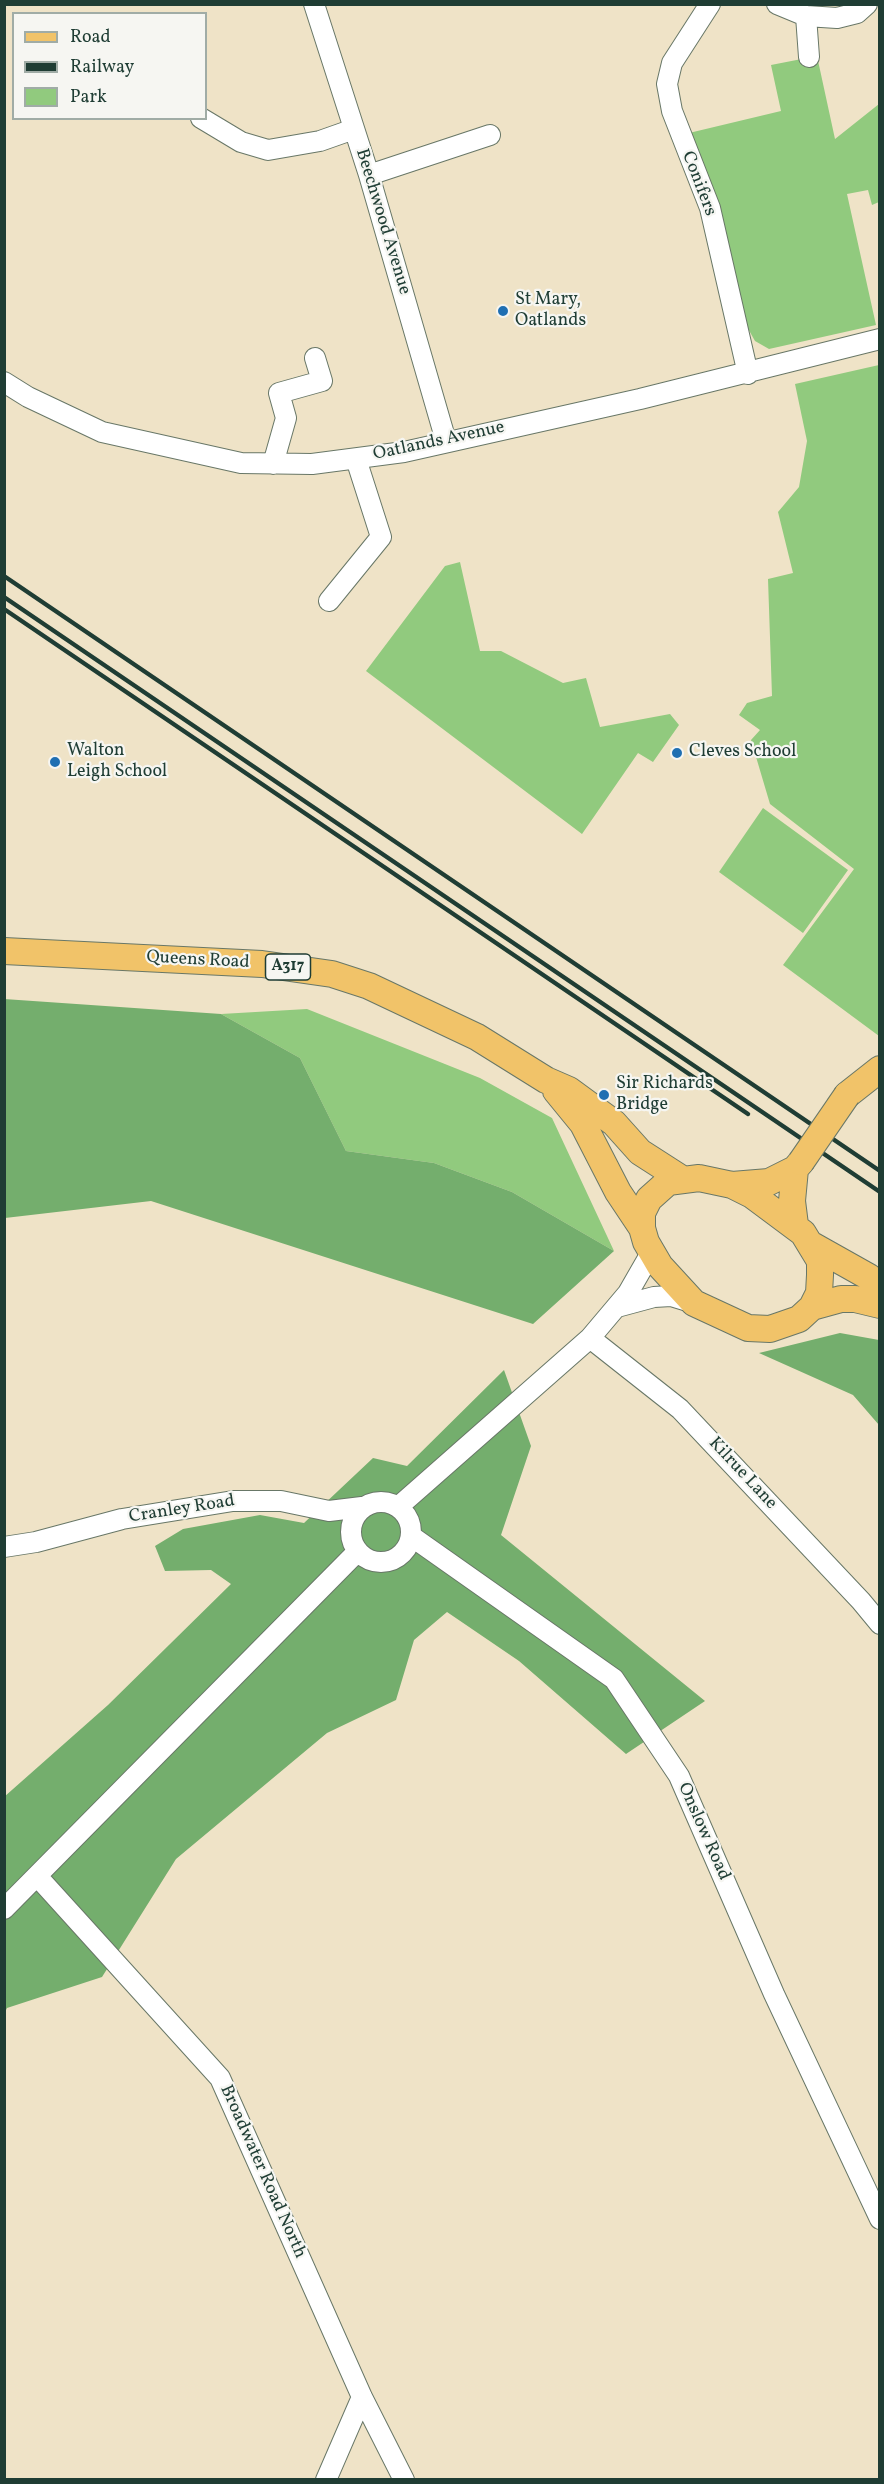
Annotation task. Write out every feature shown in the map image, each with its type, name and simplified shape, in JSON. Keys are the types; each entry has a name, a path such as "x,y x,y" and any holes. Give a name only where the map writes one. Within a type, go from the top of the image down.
{"main road":[{"name":"Queens Road","path":"4,951 262,964 332,974 369,986 477,1037 546,1080 569,1090 598,1110 640,1152 682,1179"},
{"path":"732,1185 770,1182 798,1165 847,1095 879,1069"},
{"name":"Queens Road","path":"546,1080 583,1124 618,1192 642,1228"},
{"path":"795,1225 792,1201 798,1165"},
{"path":"699,1178 732,1185 752,1195 795,1225 812,1245 820,1261 819,1293 812,1306 799,1319 784,1326 759,1330 734,1322 694,1303 670,1279 651,1253 642,1228 642,1213 649,1199 668,1182 682,1179 699,1178"},
{"path":"812,1245 879,1286"},
{"path":"812,1306 841,1299 855,1299 879,1305"}],"street":[{"name":"Beechwood Avenue","path":"315,4 369,175 446,441"},
{"name":"Conifers","path":"710,4 672,63 667,84 672,111 710,208 748,374"},
{"path":"777,4 806,16 837,18 858,13 867,4"},
{"path":"806,16 809,57"},
{"path":"204,120 241,142 268,150 320,141 354,129"},
{"path":"369,175 490,135"},
{"name":"Oatlands Avenue","path":"4,382 36,402 102,432 241,463 273,464 356,459 404,452 748,374 879,339"},
{"path":"273,464 286,418 279,393 321,381 315,358"},
{"path":"328,601 381,537 356,459"},
{"path":"398,1507 590,1338 617,1308 651,1253"},
{"path":"617,1308 654,1297 671,1296 694,1303"},
{"name":"Kilrue Lane","path":"590,1338 680,1409 861,1601 879,1624"},
{"name":"Cranley Road","path":"4,1547 36,1542 122,1519 233,1501 281,1501 329,1511 362,1507"},
{"path":"378,1501 398,1507 406,1515 411,1536 407,1548 390,1561 369,1561 357,1552 350,1536 350,1525 362,1507 378,1501"},
{"name":"Onslow Road","path":"411,1536 614,1679 679,1776 774,1994 879,2219"},
{"path":"4,1909 357,1552"},
{"name":"Broadwater Road North","path":"38,1876 220,2078 362,2397 404,2480"},
{"path":"326,2480 362,2397"}],"green space":[{"path":"817,56 835,139 879,104 879,202 872,205 868,190 847,194 876,325 769,349 755,341 746,325 721,211 689,133 781,111 771,65"},
{"path":"880,365 879,1036 783,965 854,869 770,804 751,740 760,730 739,715 747,703 772,696 768,579 793,573 778,512 799,487 807,441 795,384"},
{"path":"460,562 480,651 501,651 563,683 586,678 600,727 670,714 679,725 653,762 638,753 582,834 366,671 445,566"},
{"path":"763,808 848,870 803,933 719,872"},
{"path":"4,999 221,1014 300,1058 346,1151 434,1163 512,1192 614,1251 533,1324 151,1201 5,1218"},
{"path":"307,1009 480,1078 552,1118 614,1251 512,1192 434,1163 346,1151 300,1058 221,1014"},
{"path":"840,1333 879,1340 879,1425 853,1395 759,1353"},
{"path":"504,1370 531,1446 501,1535 705,1701 626,1754 519,1661 447,1612 414,1640 396,1700 327,1733 176,1859 102,1977 7,2008 5,2012 4,1797 108,1705 231,1584 211,1570 165,1571 155,1546 183,1529 260,1515 304,1523 373,1458 407,1466"}],"railway":[{"path":"4,576 880,1171"},
{"path":"4,597 880,1192"},
{"path":"4,609 748,1114"}],"place":[{"name":"St Mary, Oatlands","path":"503,311"},
{"name":"Cleves School","path":"677,753"},
{"name":"Walton Leigh School","path":"55,762"},
{"name":"Sir Richards Bridge","path":"604,1095"}]}
